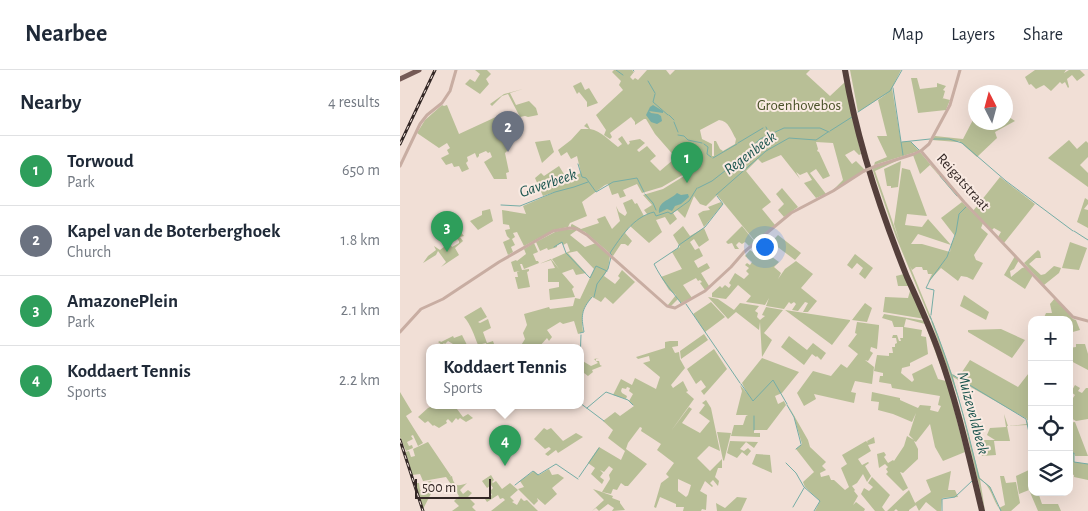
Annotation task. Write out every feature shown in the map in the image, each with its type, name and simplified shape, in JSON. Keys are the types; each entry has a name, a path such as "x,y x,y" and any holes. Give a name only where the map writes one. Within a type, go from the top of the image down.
{"highway":[{"path":"846,70 860,129 880,197 952,381 983,511"}],"main road":[{"path":"400,79 419,70"}],"street":[{"path":"400,166 423,121 448,93 456,70"},
{"path":"400,332 422,310 443,299 523,248 562,228 580,230 667,306 676,307 705,291 729,270 744,252 796,210 836,189 864,171 920,151 932,139 952,100 960,70"},
{"name":"Reigatstraat","path":"920,151 964,202 1074,318 1088,321"}],"green space":[{"path":"475,70 487,70 491,74 486,79 489,84 480,94 465,84 470,79 475,82 480,74"},
{"name":"Groenhovebos","path":"614,70 632,70 634,72 630,77 633,80 635,78 638,80 647,70 666,70 670,75 675,70 810,70 806,74 830,96 845,82 861,154 859,155 854,150 845,155 852,164 856,161 865,170 833,190 843,180 833,143 816,142 817,151 830,176 823,179 816,169 810,173 826,194 816,198 804,183 812,180 807,172 800,175 796,172 800,179 781,155 762,163 758,159 746,171 771,202 762,209 775,225 755,241 717,195 706,206 700,204 694,196 685,218 677,210 673,213 677,219 670,225 665,217 656,220 662,232 649,243 630,226 625,233 632,241 628,246 621,244 613,256 585,232 571,227 571,225 581,229 599,223 597,219 605,216 612,229 620,221 616,206 619,212 625,216 627,213 623,203 632,199 635,204 637,203 644,216 647,214 644,210 652,205 643,195 663,189 689,173 655,134 646,119 635,125 631,117 610,133 612,137 610,139 604,135 606,130 596,115 623,90 619,85 621,81 612,72","holes":["719,120 731,130 736,139 735,144 723,151 714,141 714,156 712,156 712,144 702,139 700,130"]},
{"path":"850,70 901,70 892,88 901,142 910,141 919,151 874,165 875,162 887,157 877,136 887,136 878,100 889,92 858,112"},
{"path":"1035,70 1066,70 1064,73 1069,70 1080,70 1085,75 1077,81 1072,75 1067,79 1068,88 1065,82 1062,84 1060,82 1051,91 1044,85 1036,89 1031,84 1029,85 1025,77"},
{"path":"911,78 917,78 920,89 937,87 937,83 946,86 943,90 945,91 942,98 950,100 946,110 918,113"},
{"path":"581,82 585,90 589,88 598,103 587,107 587,102 579,92 577,94 573,86"},
{"path":"523,89 510,93 516,105 529,101 536,108 538,115 520,117 508,94 502,96 492,106 490,104 504,94"},
{"path":"442,105 447,105 459,134 498,116 508,150 505,153 509,172 506,173 507,179 494,179 484,162 492,157 490,152 486,151 479,154 477,158 475,153 467,157 468,161 466,163 469,169 462,172 459,166 454,167 452,163 446,165 441,158 449,154 447,150 450,148 447,143 439,148 417,133 425,120"},
{"path":"587,123 590,129 602,134 618,147 622,144 618,139 622,136 628,145 629,141 640,139 645,143 637,150 639,152 647,146 656,156 650,161 660,171 674,159 686,173 662,187 642,193 637,184 623,190 626,196 620,198 618,193 612,195 608,184 605,185 582,202 587,216 570,223 568,227 554,230 524,246 517,232 513,233 515,237 512,239 515,245 511,247 513,252 508,255 503,242 510,239 505,230 510,229 509,225 503,224 502,210 526,214 523,206 555,192 543,196 535,178 541,173 544,176 559,166 567,179 581,173 577,156 571,159 567,152 561,156 558,150 581,129 589,129 584,126"},
{"path":"968,129 999,130 995,132 997,138 977,157 959,141 932,140 935,136 963,139"},
{"path":"550,140 554,152 542,163 535,142"},
{"path":"1069,140 1077,149 1086,141 1088,143 1088,157 1080,165 1088,173 1088,187 1048,158"},
{"path":"920,152 961,201 930,165 920,174 913,155"},
{"path":"905,157 875,171 900,243 894,224 902,168 910,170 927,216 907,214 905,225 922,227 928,219 951,245 955,236 941,218 962,202 983,223 981,228 988,234 974,255 976,260 983,263 973,280 961,276 958,281 941,268 928,282 932,274 928,274 927,270 923,270 922,267 916,267 912,270 910,266 932,320 896,237 872,168","holes":["918,234 951,245 950,252 922,244 911,244"]},
{"path":"901,161 898,187 891,188 891,186 887,186 884,169"},
{"path":"1000,177 1035,204 1004,243 998,237 1001,232 994,228 992,230 973,211"},
{"path":"782,188 798,207 784,217 778,210 784,204 776,194"},
{"path":"1085,198 1088,200 1088,204 1084,209 1088,210 1088,228 1077,222"},
{"path":"721,202 723,204 704,227 698,214 710,210 708,207"},
{"path":"490,209 493,221 478,230 470,221 482,215 482,211"},
{"path":"450,220 464,236 460,237 463,241 455,248 459,255 441,267 446,262 438,251 436,255 423,263 436,250 434,246 440,250 449,243 452,247 459,243 450,231 448,223 451,223"},
{"path":"683,226 690,236 704,228 709,240 699,247 694,239 690,242 695,250 699,248 703,256 694,261 698,268 707,263 710,268 701,273 709,286 705,290 700,283 702,282 696,278 683,285 692,298 681,303 678,299 670,307 668,305 676,295 669,290 661,277 682,269 672,252 680,247 673,235"},
{"path":"742,226 755,242 749,246 745,242 742,244 739,242 736,245 739,249 735,249 732,243 728,244 726,242"},
{"path":"565,229 577,230 570,235 585,247 596,243 610,256 608,269 604,276 615,284 620,278 618,276 622,270 635,282 613,304 605,297 601,302 589,295 592,297 583,313 583,332 578,334 574,321 563,324 560,322 547,330 552,337 549,341 547,338 542,344 522,344 525,339 523,333 527,325 524,314 549,307 550,309 573,306 575,298 580,299 594,269 577,251 568,253 586,273 576,275 573,269 562,273 574,287 572,289 575,297 550,300 549,289 559,287 559,282 548,282 548,269 555,268 551,260 539,264 551,259 559,269 552,259 570,251 567,243 563,245 562,243 557,245 557,247 540,251 536,242"},
{"path":"778,235 801,253 795,260 771,242"},
{"path":"1070,242 1087,248 1079,270 1062,268"},
{"path":"534,243 538,252 533,254 539,263 524,269 522,264 520,264 522,270 529,269 527,272 530,287 518,289 515,277 518,277 517,272 520,271 514,272 511,262 517,261 526,254 524,249"},
{"path":"750,250 763,259 768,254 779,262 774,267 781,273 778,279 785,269 796,261 813,274 801,288 817,301 808,312 803,312 808,303 805,302 798,311 792,310 796,304 794,302 791,304 789,302 784,309 766,306 769,298 765,305 746,302 751,296 738,285 726,299 712,297 712,293 720,286 722,288 725,285 729,288 731,285 729,283 735,273 744,279 749,274 746,271 749,268 745,265 747,263 750,265 752,262 745,256"},
{"path":"1038,250 1041,258 1036,258 1029,264 1041,275 1054,266 1061,268 1059,273 1044,285 1024,263"},
{"path":"855,254 873,268 865,279 859,274 863,268 857,263 852,269 847,265"},
{"path":"1015,256 1019,260 1014,269 1010,271 1011,277 1026,267 1033,275 1025,289 1004,275"},
{"path":"904,274 925,319 883,312 885,297 908,298 909,286 898,286 896,276"},
{"path":"964,295 989,312 986,320 960,306"},
{"path":"708,297 718,299 734,310 740,303 759,306 755,311 758,313 757,317 760,320 765,316 762,315 766,307 783,310 764,333 772,340 762,357 760,322 759,330 736,312 728,319"},
{"path":"1055,298 1070,316 1045,316 1046,313 1052,313 1050,304"},
{"path":"711,302 725,317 705,332 693,314"},
{"path":"865,303 872,308 867,322 852,320"},
{"path":"481,307 487,317 478,322 480,323 488,319 491,328 483,332 487,343 493,341 494,344 478,344 464,317"},
{"path":"785,310 850,320 850,321 832,345"},
{"path":"884,314 926,321 942,363 965,452 943,461 935,447 930,424 916,442 914,441 918,449 918,459 903,473 900,472 908,488 903,491 886,474 888,467 885,464 879,468 877,454 884,452 886,455 884,457 888,463 894,461 904,446 907,436 914,440 909,435 916,413 912,422 878,410 879,402 871,401 872,392 900,398 900,400 918,408 920,405 931,406 930,410 938,412 941,406 938,405 940,396 892,388 891,384 879,382 880,376 883,376 883,373 874,371 877,355 889,356 889,353 893,353 892,347 895,347 897,343 896,338 892,338 893,335 897,335 899,341 901,341 900,338 903,338 903,327 894,327 892,321 882,318","holes":["906,319 925,324 946,381 938,379 932,364 912,374 914,380 912,382 901,373 902,368 910,366 910,363 928,354 926,337 921,336 922,330 904,327"]},
{"path":"1073,319 1076,320 1080,330 1073,332"},
{"path":"931,321 952,374 958,378 970,360 1018,387 1028,374 1028,420 953,377 980,478 990,487 999,508 1005,505 1000,476 1004,476 1006,483 1016,482 1020,503 1011,511 1001,511 998,507 990,490 980,479 985,511 960,404"},
{"path":"857,322 879,325 877,349 871,347 870,351 873,353 868,361 865,360 874,367 872,384 855,381 851,392 856,393 854,403 814,394 816,399 804,406 797,393 813,371 831,376 841,364 847,368 858,354 848,346 857,334 855,333"},
{"path":"1001,329 1025,340 1012,358 968,332 968,330"},
{"path":"704,334 708,340 681,359 680,351"},
{"path":"462,335 466,344 453,344 448,341 445,344 441,344 438,342 453,336 454,338"},
{"path":"789,336 807,350 813,343 826,353 821,360 812,354 804,365 781,347"},
{"path":"678,341 678,346 672,347 675,353 679,352 680,359 685,368 671,385 673,388 683,381 688,391 686,392 694,399 671,431 689,407 692,409 682,423 700,433 710,421 699,413 705,405 702,403 706,400 711,408 720,451 709,446 697,458 710,471 722,459 722,468 718,468 715,477 719,481 718,486 713,480 710,483 712,487 705,481 700,491 707,495 706,510 683,511 684,507 676,507 676,504 660,497 656,508 654,507 661,483 669,477 666,474 674,463 657,450 661,444 641,431 642,428 640,427 628,443 626,449 647,464 628,486 621,483 617,490 613,489 611,494 602,492 610,479 609,475 613,469 609,466 604,472 600,470 603,473 600,477 604,480 602,484 591,474 595,468 588,463 599,447 621,460 625,451 608,438 613,430 603,421 615,412 620,416 634,406 629,401 633,394 629,391 630,388 622,388 622,393 627,396 626,399 613,395 621,379 632,385 635,378 656,389 660,377 643,363 650,361 649,356 638,359 636,357 665,348 665,342","holes":["678,479 691,485 686,497 678,491"]},
{"path":"1076,344 1085,344 1088,354 1088,370 1073,362 1073,347 1076,347"},
{"path":"714,349 727,369 704,395 701,391 706,387 701,380 696,384 687,369"},
{"path":"762,358 799,372 782,393 775,396 778,404 784,401 786,405 767,430 754,430 754,433 760,433 760,437 731,436 734,425 743,425 748,415 736,415 742,391 740,385 747,393 742,383"},
{"path":"596,361 599,361 602,366 592,370 593,372 588,376 584,373 584,362 591,366 598,363"},
{"path":"1075,385 1080,388 1078,391 1082,393 1088,388 1088,419 1076,421 1073,419 1073,398 1075,395 1073,388"},
{"path":"400,392 412,412 406,416 423,443 418,446 413,435 411,436 413,439 407,442 413,448 406,451 400,437"},
{"path":"788,405 810,447 826,462 822,466 826,470 820,473 821,477 829,475 831,480 834,480 845,490 849,487 841,468 847,464 842,455 866,441 868,443 867,441 874,437 875,443 868,445 871,451 858,459 862,465 869,463 865,466 871,476 867,482 863,474 857,483 852,486 858,496 853,505 856,502 865,509 864,511 815,511 820,501 805,487 803,482 814,472 796,449 802,444 794,417"},
{"path":"427,409 457,409 463,417 468,414 473,418 466,422 456,418 452,423 448,419 447,423 439,428 433,426 428,421 425,423 418,417"},
{"path":"1004,414 1010,441 994,441 996,455 982,456 979,440 995,440 987,435 990,428 1006,427"},
{"path":"1073,422 1075,422 1088,456 1075,456 1074,453 1074,462 1088,464 1088,480 1074,477 1073,475"},
{"path":"544,428 547,430 551,428 563,441 576,433 583,437 558,453 556,450 548,456 545,454 551,449 549,447 545,449 534,439"},
{"path":"717,432 731,433 724,461 723,460"},
{"path":"730,441 758,442 754,448 746,442 740,449 744,451 748,448 751,451 747,456 742,452 737,458 727,453"},
{"path":"428,442 451,476 449,477 452,476 454,483 460,485 467,483 460,490 463,494 468,490 472,493 468,497 475,504 472,507 476,511 452,511 459,506 454,501 459,496 446,477 423,481 420,474 412,475 405,452 409,451 411,457 415,456 413,449"},
{"path":"756,454 770,455 772,473 752,464"},
{"path":"549,469 552,475 558,474 564,478 552,488 557,494 545,505 537,498 538,501 534,505 518,489 524,487 520,481 534,471 539,475"},
{"path":"1028,470 1028,490 1019,494 1016,476"},
{"path":"951,471 948,490 955,490 958,497 942,498 941,511 937,511 926,502 919,511 915,503 931,492 926,480"},
{"path":"491,475 494,480 492,482 496,481 502,489 510,483 518,490 510,497 514,501 512,502 517,505 521,498 524,501 527,500 538,511 491,511 505,500 503,498 500,499 498,495 487,502 485,499 492,495 490,491 493,488 491,485 487,488 482,481"},
{"path":"872,477 890,495 882,507 885,511 875,511 861,494 864,488 869,491 873,487 868,483"},
{"path":"431,481 434,488 423,509 415,483 419,483 420,490 425,489 427,482"},
{"path":"593,489 613,496 612,498 620,501 625,510 612,511 614,508 608,504 599,511 596,508 592,511 604,500"},
{"path":"909,490 916,505 909,511 898,511 896,509 894,511 887,511"},
{"path":"1032,496 1039,496 1042,504 1058,504 1061,511 1038,511"},
{"path":"737,497 747,498 741,511 717,511 716,503 725,508"}],"water":[{"path":"653,105 663,111 663,113 649,111 661,116 662,121 657,124 651,122 646,115"},
{"path":"677,193 681,195 688,194 689,197 681,204 675,206 672,211 667,209 659,213 660,206"}],"waterway":[{"path":"616,70 623,75"},
{"path":"858,112 890,91 902,70"},
{"path":"648,81 655,93"},
{"path":"893,88 903,155"},
{"path":"655,94 653,102 668,115"},
{"path":"669,115 674,120"},
{"path":"830,131 852,117"},
{"path":"674,122 678,132"},
{"path":"766,127 769,133"},
{"path":"738,143 763,128"},
{"path":"698,188 712,181 730,167 760,139 784,128 820,128 829,132"},
{"name":"Regenbeek","path":"716,195 766,151 789,138 816,140 828,132"},
{"path":"678,135 684,136 688,140 702,143"},
{"path":"902,142 930,139"},
{"path":"933,139 949,139 962,143 1006,181 1073,231"},
{"name":"Muizeveldbeek","path":"911,142 919,150"},
{"path":"704,144 708,147 707,154 711,157"},
{"path":"713,158 737,144"},
{"name":"Gaverbeek","path":"578,164 582,177 586,178 596,192 613,182 637,178 644,192"},
{"name":"Muizeveldbeek","path":"940,176 957,196"},
{"name":"Gaverbeek","path":"501,205 520,206 555,192 588,182"},
{"name":"Gaverbeek","path":"612,255 610,253 623,234 640,218 654,212 656,216 668,212 671,214 689,201 697,188"},
{"name":"Gaverbeek","path":"645,194 656,210"},
{"name":"Regenbeek","path":"681,303 663,280 654,264 705,227 723,204 717,196"},
{"name":"Muizeveldbeek","path":"931,315 934,290 926,288 947,257 956,232 959,214 966,207"},
{"path":"1074,231 1088,240"},
{"path":"554,247 562,242 566,253 590,278 596,266 607,271"},
{"path":"594,297 597,284 608,269 611,257"},
{"path":"580,333 584,332 582,317 592,297"},
{"name":"Regenbeek","path":"686,304 740,383"},
{"name":"Muizeveldbeek","path":"930,316 958,396 979,478 990,487 1001,511"},
{"path":"581,335 581,344"},
{"path":"953,375 1026,419 1028,428"},
{"name":"Regenbeek","path":"741,384 753,401 773,380 787,404"},
{"path":"587,408 606,392 628,400 633,405"},
{"name":"Regenbeek","path":"787,405 794,417 801,444"},
{"path":"584,406 604,421"},
{"path":"754,416 754,430"},
{"name":"Regenbeek","path":"796,449 801,445"},
{"path":"579,477 599,448"},
{"path":"1073,453 1074,462 1088,464"},
{"name":"Regenbeek","path":"786,463 796,473 804,487 820,501 814,511"},
{"path":"515,485 533,471 538,475 556,464 578,479"},
{"path":"942,511 942,499 955,497 972,481"},
{"path":"793,507 804,488"}],"railway":[{"path":"400,144 435,70"},
{"path":"400,440 423,511"}],"place":[{"name":"Kapel van de Boterberghoek","path":"508,152"},
{"name":"Torwoud","path":"687,183"},
{"name":"AmazonePlein","path":"447,252"},
{"name":"Koddaert Tennis","path":"505,466"}]}
